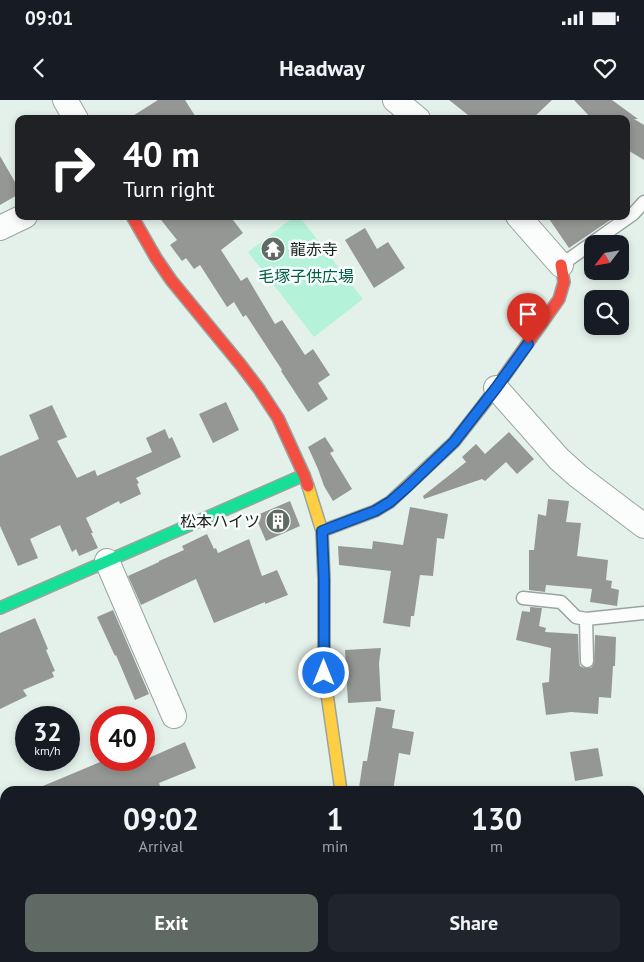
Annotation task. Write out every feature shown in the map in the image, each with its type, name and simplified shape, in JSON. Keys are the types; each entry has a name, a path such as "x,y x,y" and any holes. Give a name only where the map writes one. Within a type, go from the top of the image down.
{"street":[{"path":"65,100 74,115"},
{"path":"0,228 17,220"},
{"path":"134,220 171,280 259,389 278,418 304,475 322,531 324,673 336,786"},
{"path":"322,531 375,511 390,502 454,442 496,388 559,299 564,282 561,265 522,220"},
{"path":"496,388 559,459 578,476 644,526"},
{"path":"0,608 304,475"},
{"path":"107,561 174,716"}],"lane":[{"path":"630,216 644,202"},
{"path":"561,265 625,220"},
{"path":"523,598 561,602 576,617 586,619 644,614"},
{"path":"586,619 587,661"}],"green space":[{"name":"毛塚子供広場","path":"290,220 302,220 363,299 314,337 248,252"}],"building":[{"path":"158,100 185,100 194,115 134,115"},
{"path":"449,100 552,100 536,115 468,115"},
{"path":"574,100 612,100 638,119 634,119 644,125 644,160 630,151 630,115 588,115"},
{"path":"0,156 15,182 15,196 0,205"},
{"path":"161,220 233,220 243,233 221,250 241,281 247,277 275,324 282,320 305,355 313,349 330,375 318,383 328,399 308,412 246,315 243,317 234,302 227,307 200,265 194,269 186,258 182,261 170,245 177,240"},
{"path":"550,220 610,220 588,235 584,235 584,238 569,248"},
{"path":"365,228 377,249 388,242 405,268 374,288 345,240"},
{"path":"226,402 239,430 213,443 199,414"},
{"path":"52,405 67,437 57,441 77,478 95,470 97,476 152,452 146,438 165,429 169,439 172,437 181,457 136,478 141,494 120,504 119,501 86,518 98,548 79,556 76,549 72,552 60,525 30,539 38,558 18,566 0,526 0,456 39,439 29,415"},
{"path":"509,432 534,459 517,474 506,462 485,481 482,479 424,499 423,496 466,462 462,457 476,444 485,454"},
{"path":"325,437 334,451 330,453 352,489 333,501 324,486 308,447"},
{"path":"548,499 569,501 566,522 581,523 577,556 608,560 606,580 612,581 611,588 619,590 617,606 590,602 592,589 546,585 545,592 529,590 529,550 534,550 538,514 546,516"},
{"name":"松本ハイツ","path":"290,501 300,526 266,541 255,516"},
{"path":"410,507 448,514 444,539 437,538 433,576 420,575 414,616 411,616 410,627 383,623 391,571 339,565 338,546 372,549 373,541 403,545"},
{"path":"207,534 218,553 249,539 262,576 277,570 288,595 265,604 265,602 214,623 196,579 141,605 128,576 184,550 182,546"},
{"path":"530,607 542,608 539,626 546,628 545,632 578,634 579,662 580,666 584,668 591,668 594,664 595,635 616,637 611,698 599,697 598,714 571,712 546,715 542,683 549,682 551,648 516,640 522,611 530,612"},
{"path":"113,610 149,694 135,700 97,617"},
{"path":"35,618 48,649 46,650 55,671 52,672 54,677 23,690 27,696 0,709 0,633"},
{"path":"381,648 379,663 381,701 348,703 345,650"},
{"path":"376,707 395,710 392,728 414,732 410,755 399,753 394,786 359,786 363,761 367,761"},
{"path":"185,742 196,768 159,783 160,786 43,786 90,766 90,771 155,771 155,755"},
{"path":"598,748 603,776 575,781 570,752"}],"traffic: fast":[{"path":"0,608 304,475"}],"traffic: slow":[{"path":"322,531 375,511 390,502 454,442 480,409"},
{"path":"308,486 322,531 324,673 340,786"}],"traffic: jam":[{"path":"134,220 171,280 240,364 278,418 308,486"},
{"path":"480,409 559,299 564,282 561,265"}],"place":[{"name":"龍赤寺","path":"273,249"},
{"name":"松本ハイツ","path":"278,521"}],"route":[{"path":"324,673 322,531 375,511 390,502 407,487 454,442 528,344"}]}
